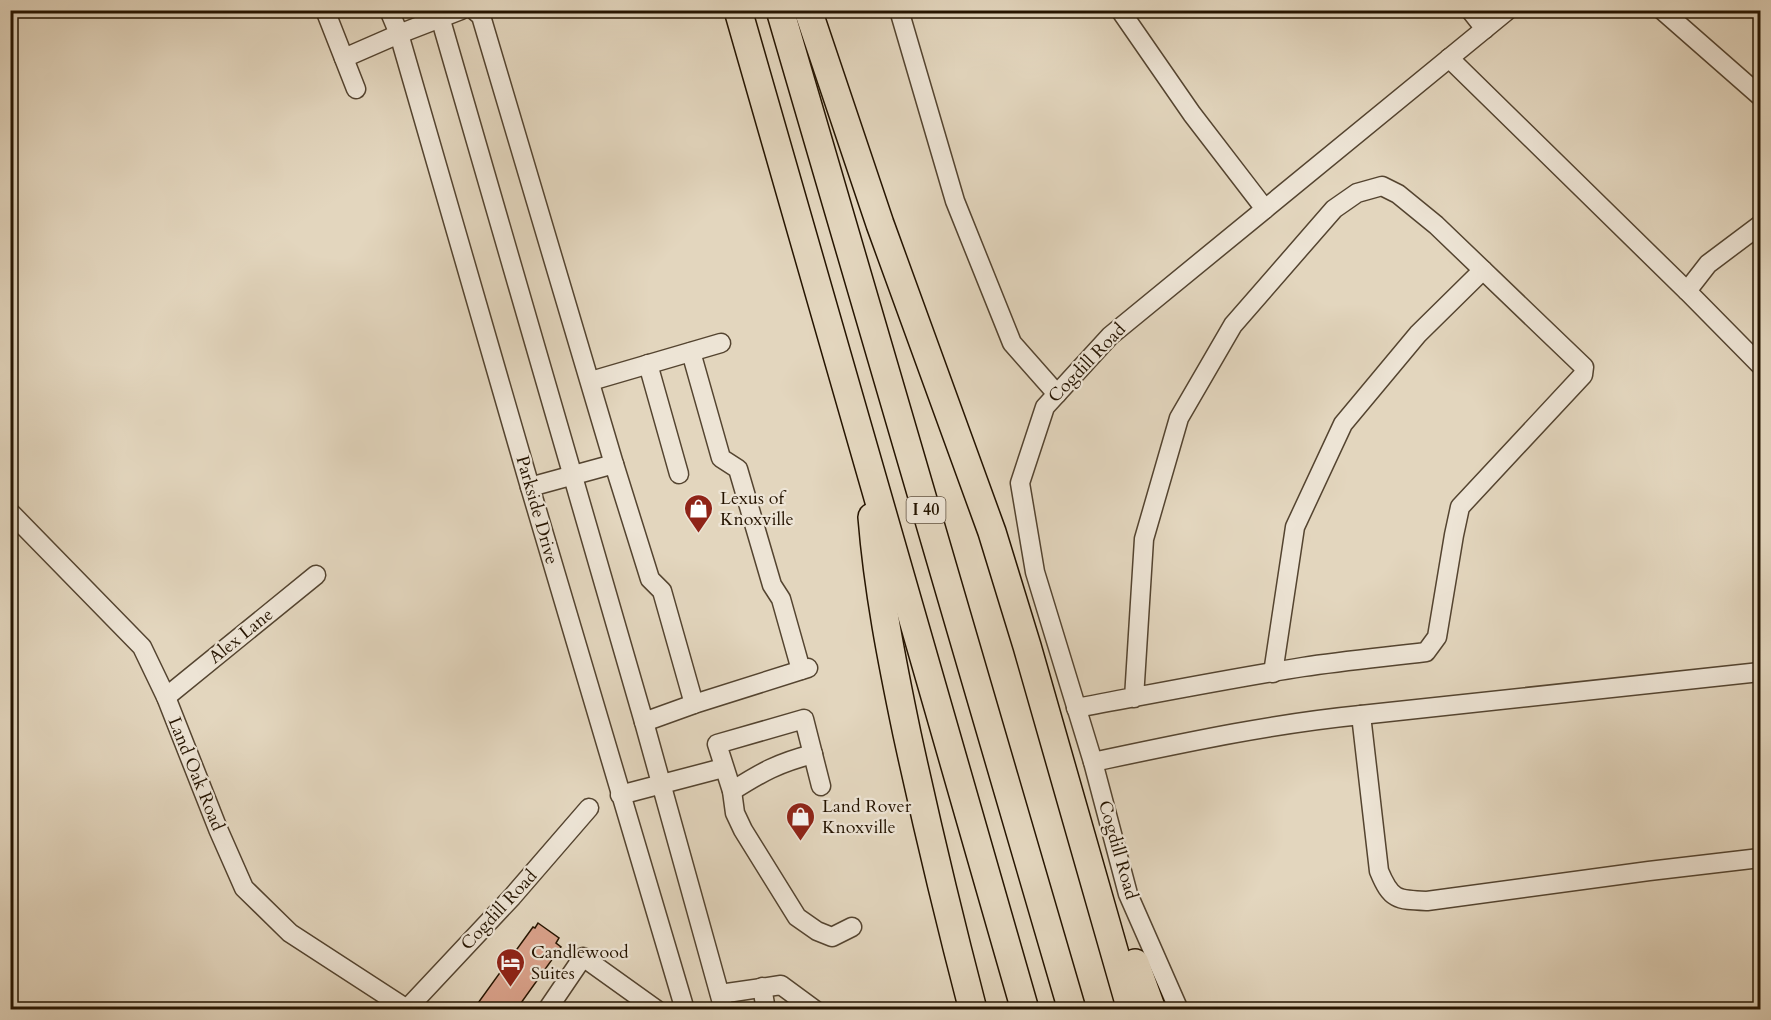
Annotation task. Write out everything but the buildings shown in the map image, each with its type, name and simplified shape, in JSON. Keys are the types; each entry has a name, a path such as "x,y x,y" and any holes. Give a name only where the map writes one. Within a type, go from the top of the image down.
{"highway":[{"name":"I 40","path":"738,10 1025,1010"},
{"name":"I 40","path":"780,10 1072,1010"},
{"path":"808,10 880,224 1053,705 1152,1010"},
{"path":"867,456 876,566 884,624 925,816 973,1010"},
{"path":"992,532 1131,1010"}],"street":[{"path":"325,10 356,89"},
{"name":"Parkside Drive","path":"389,10 399,34 620,795 685,1008"},
{"path":"344,58 440,15 461,10"},
{"path":"474,10 482,16 614,464 650,579 662,591 694,704"},
{"path":"899,10 954,201 1012,343 1057,394"},
{"path":"1120,10 1192,114 1265,209"},
{"path":"1470,10 1485,29"},
{"name":"Cogdill Road","path":"1179,1010 1128,894 1093,762 1035,573 1020,483 1045,407 1110,336 1508,10"},
{"path":"1662,10 1761,96"},
{"path":"440,15 644,722 722,1002 762,987 780,985 815,1010"},
{"path":"1449,58 1761,365"},
{"path":"1076,708 1134,698 1273,673 1426,651 1437,637 1460,507 1583,375 1584,367 1436,225 1398,194 1382,186 1357,193 1334,209 1233,325 1179,418 1144,538 1134,698"},
{"path":"1687,291 1708,264 1761,225"},
{"path":"1273,673 1295,527 1343,424 1418,334 1483,270"},
{"path":"591,381 721,343"},
{"path":"644,722 805,669 781,599 772,585 738,469 721,458 691,352"},
{"path":"648,364 679,474"},
{"path":"530,487 614,464"},
{"name":"Land Oak Road","path":"10,512 142,646 166,697 244,888 290,933 406,1009"},
{"name":"Alex Lane","path":"166,697 316,575"},
{"path":"1093,762 1225,734 1304,721 1761,672"},
{"path":"1361,715 1379,871 1387,890 1404,900 1427,901 1761,858"},
{"path":"821,786 804,719 717,744 732,791 735,813 743,830 797,917 817,931 832,937 852,927"},
{"path":"732,791 784,761 813,754"},
{"path":"620,795 723,768"},
{"name":"Cogdill Road","path":"406,1009 512,897 590,808"},
{"path":"547,1010 583,957 657,1010"},
{"path":"762,987 766,1010"},
{"path":"663,1010 685,1008"}],"place":[{"name":"Lexus of Knoxville","path":"699,534"},
{"name":"Land Rover Knoxville","path":"801,842"},
{"name":"Candlewood Suites","path":"510,988"}]}
